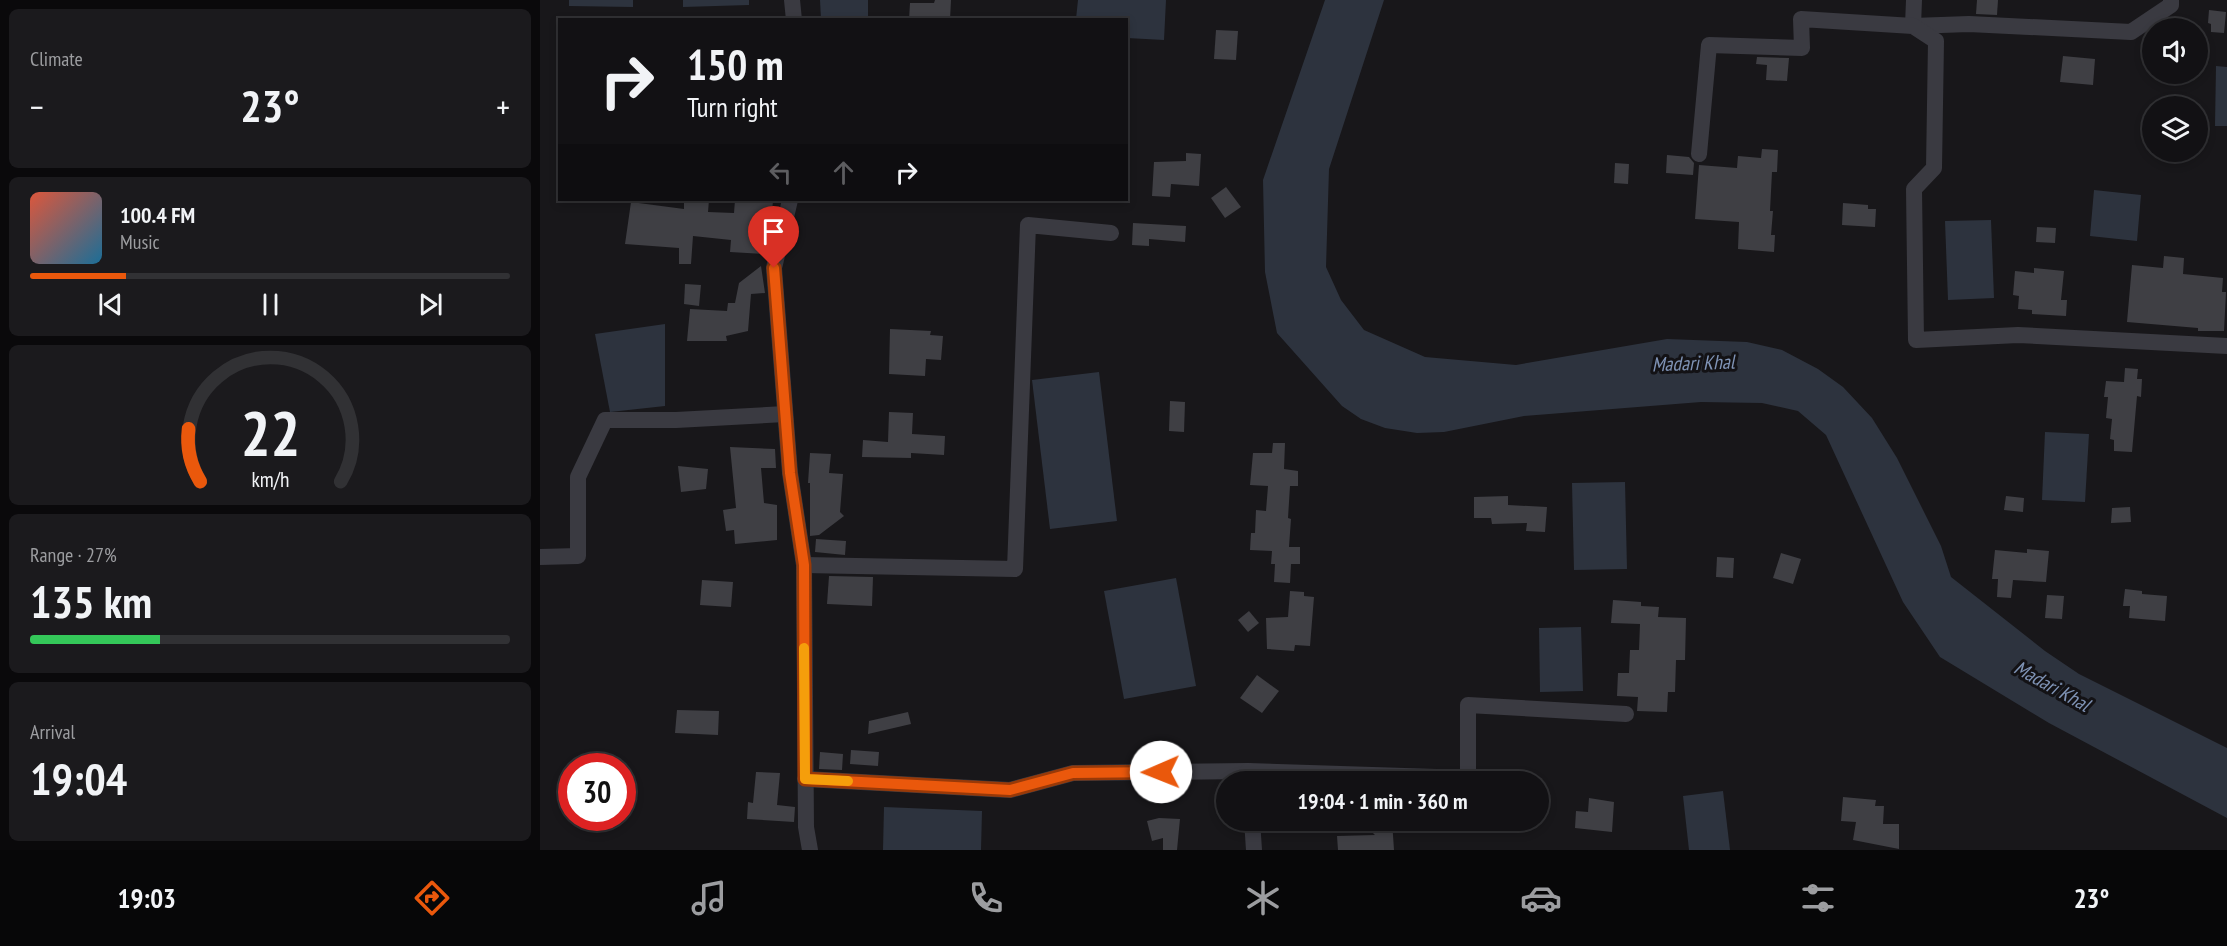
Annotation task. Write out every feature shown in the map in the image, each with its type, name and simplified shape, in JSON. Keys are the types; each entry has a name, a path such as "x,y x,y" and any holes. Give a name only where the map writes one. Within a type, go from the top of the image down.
{"street":[{"path":"792,0 794,18"},
{"path":"1913,26 1914,0"},
{"path":"1699,154 1709,45 1802,48 1802,19 1913,26 1969,24 2131,32 2171,5 2171,0"},
{"path":"1913,26 1936,41 1934,168 1914,189 1916,340 2018,336 2227,346"},
{"path":"790,201 774,268 790,473 804,565 806,827 810,850"},
{"path":"804,565 1016,569 1028,225 1111,233"},
{"path":"540,557 578,556 578,477 605,420 675,420 785,414"},
{"path":"1468,771 1468,705 1626,714"},
{"path":"805,779 1010,790 1073,773 1216,775"},
{"path":"1253,831 1254,850"}],"water":[{"path":"569,0 633,0 633,7 569,6"},
{"path":"683,0 749,0 749,5 683,7"},
{"path":"820,0 868,0 868,18 821,18"},
{"path":"1078,0 1166,0 1164,40 1128,38 1128,18 1076,18"},
{"name":"Madari Khal","path":"1325,0 1384,0 1329,169 1326,267 1341,300 1364,330 1425,357 1516,365 1667,339 1747,342 1782,350 1818,369 1843,387 1872,418 1897,458 1941,546 1951,577 2045,651 2079,674 2227,748 2227,818 2049,723 1940,657 1903,602 1826,435 1798,411 1762,403 1701,402 1524,416 1444,432 1417,433 1385,428 1361,419 1342,406 1277,333 1265,272 1263,180"},
{"path":"2216,66 2227,67 2227,126 2215,126"},
{"path":"2094,190 2141,195 2137,241 2090,236"},
{"path":"1991,220 1994,298 1948,300 1945,221"},
{"path":"665,324 665,406 610,412 595,334"},
{"path":"1099,372 1117,521 1050,529 1032,380"},
{"path":"2045,432 2089,434 2085,502 2042,500"},
{"path":"1625,482 1627,569 1574,570 1572,483"},
{"path":"1176,578 1196,686 1124,699 1104,591"},
{"path":"1581,627 1583,691 1540,692 1539,628"},
{"path":"1723,791 1730,850 1689,850 1683,796"},
{"path":"884,807 982,811 981,850 883,850"}],"building":[{"path":"935,0 951,0 950,18 909,18 910,3 934,3"},
{"path":"1977,0 1998,0 1997,15 1976,14"},
{"path":"2209,10 2226,12 2224,33 2211,32 2211,24 2208,23"},
{"path":"1216,30 1238,31 1236,60 1214,59"},
{"path":"2063,56 2095,59 2093,85 2060,82"},
{"path":"1757,57 1789,58 1787,81 1766,80 1767,65 1756,64"},
{"path":"1762,149 1778,150 1777,172 1772,172 1770,211 1773,211 1771,235 1775,235 1774,252 1738,249 1739,222 1695,219 1699,165 1737,168 1738,156 1761,158"},
{"path":"1186,153 1201,154 1199,186 1171,184 1170,197 1152,196 1154,162 1186,161"},
{"path":"1667,155 1689,157 1694,163 1693,175 1666,173"},
{"path":"1615,163 1629,164 1628,184 1614,183"},
{"path":"1226,187 1241,207 1225,218 1211,198"},
{"path":"684,201 709,201 708,212 734,213 735,201 773,201 772,213 776,213 772,232 768,231 766,254 730,252 731,240 693,236 691,264 679,264 679,248 625,244 631,202 684,209"},
{"path":"1843,203 1868,205 1868,209 1876,209 1875,227 1842,225"},
{"path":"1133,223 1186,226 1185,242 1149,239 1149,246 1132,245"},
{"path":"2037,227 2056,228 2055,243 2036,242"},
{"path":"2164,256 2184,258 2183,274 2223,278 2222,292 2226,292 2224,331 2198,331 2198,328 2127,322 2132,265 2163,268"},
{"path":"761,266 765,293 751,294 748,331 726,336 727,341 687,341 690,309 727,311 728,303 735,303 739,283"},
{"path":"2034,268 2064,271 2061,300 2067,300 2066,316 2032,314 2032,310 2018,309 2019,296 2013,295 2015,271 2034,273"},
{"path":"685,284 701,285 699,306 684,304"},
{"path":"890,329 931,331 930,335 943,336 941,360 926,359 925,376 889,374"},
{"path":"2125,368 2138,369 2137,379 2142,379 2141,397 2137,396 2132,452 2114,451 2114,440 2110,439 2112,419 2106,418 2108,397 2104,397 2106,381 2124,382"},
{"path":"1170,401 1185,402 1184,432 1169,431"},
{"path":"889,412 913,413 912,434 945,436 944,455 911,453 911,458 862,457 863,440 888,442"},
{"path":"1273,443 1285,443 1284,469 1298,471 1298,486 1290,486 1288,518 1291,519 1289,547 1300,547 1300,564 1291,564 1290,583 1274,582 1275,564 1271,564 1272,551 1250,550 1251,533 1255,533 1256,510 1266,511 1268,486 1250,485 1253,453 1272,453"},
{"path":"730,447 775,449 776,468 761,468 764,503 777,505 777,540 735,544 734,530 726,531 723,510 736,508"},
{"path":"810,453 831,454 829,473 843,474 840,512 844,516 819,535 810,536 810,483 808,483"},
{"path":"678,466 708,469 706,489 681,492"},
{"path":"1508,496 1508,505 1547,507 1545,532 1526,531 1527,523 1492,524 1491,518 1474,518 1474,497"},
{"path":"2006,496 2024,498 2023,512 2004,510"},
{"path":"2130,507 2131,522 2111,523 2112,508"},
{"path":"816,539 846,541 845,555 815,552"},
{"path":"2027,549 2049,551 2046,582 2013,580 2011,598 1997,597 1998,579 1992,579 1995,550 2027,553"},
{"path":"1781,553 1801,559 1793,584 1773,578"},
{"path":"1717,557 1734,558 1733,578 1716,577"},
{"path":"829,576 873,577 872,606 827,604"},
{"path":"702,580 733,582 731,607 700,605"},
{"path":"2125,589 2142,591 2142,594 2167,596 2165,621 2129,618 2130,606 2123,606"},
{"path":"1290,591 1304,592 1304,596 1314,597 1310,646 1295,645 1294,651 1267,649 1266,618 1288,617"},
{"path":"2047,595 2064,596 2062,619 2045,618"},
{"path":"1613,600 1641,602 1641,606 1659,607 1658,617 1686,618 1685,660 1676,660 1675,692 1668,692 1667,712 1637,711 1638,697 1617,696 1618,673 1629,673 1630,650 1639,650 1640,624 1611,623"},
{"path":"1249,611 1259,623 1248,632 1238,620"},
{"path":"1257,675 1279,691 1262,713 1240,698"},
{"path":"677,710 719,711 718,735 675,733"},
{"path":"908,712 911,724 868,734 869,721"},
{"path":"851,750 879,752 878,766 850,764"},
{"path":"820,752 843,754 842,770 819,769"},
{"path":"756,772 780,773 777,805 795,807 794,822 747,819 748,802 753,803"},
{"path":"1843,797 1876,800 1875,806 1884,806 1883,824 1899,824 1899,849 1853,840 1856,822 1841,821"},
{"path":"1589,798 1614,802 1612,832 1575,828 1576,811 1588,812"},
{"path":"1159,818 1180,819 1177,850 1163,850 1163,838 1152,841 1147,821"},
{"path":"1371,831 1393,831 1394,850 1338,850 1337,836 1375,835"}],"slow traffic":[{"path":"804,648 805,779 848,781"}],"route":[{"path":"774,268 790,473 804,565 805,779 1010,790 1073,773 1161,772"}]}
